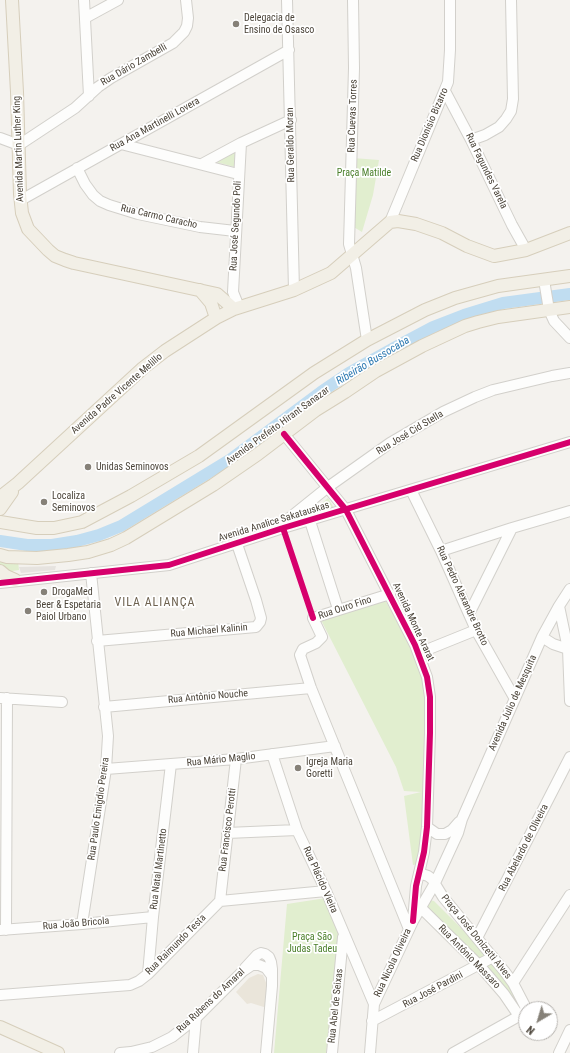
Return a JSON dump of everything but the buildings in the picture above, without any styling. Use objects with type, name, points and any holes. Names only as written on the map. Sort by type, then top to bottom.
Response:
[{"type":"main road","name":"Avenida Martin Luther King","points":[[12,0],[21,200],[22,213],[28,229],[40,244],[55,256],[74,263],[217,294],[237,308]]},
{"type":"main road","points":[[390,222],[398,221],[416,224],[442,233],[467,246],[494,256],[526,250],[570,233]]},
{"type":"main road","name":"Avenida Padre Vicente Melillo","points":[[0,497],[18,483],[143,368],[165,351],[216,318],[237,308],[294,290],[331,273],[390,222]]},
{"type":"main road","points":[[0,522],[37,528],[54,528],[82,522],[199,456],[314,373],[367,340],[425,310],[454,298],[498,286],[544,284],[570,276]]},
{"type":"main road","points":[[200,290],[211,303],[216,318]]},
{"type":"main road","name":"Avenida Prefeito Hirant Sanazar","points":[[0,555],[7,557],[37,558],[88,552],[110,545],[132,535],[213,485],[258,454],[316,410],[376,371],[422,346],[465,326],[478,322],[548,308],[570,307]]},
{"type":"main road","name":"Avenida Padre Vicente Melillo","points":[[0,509],[18,483]]},
{"type":"main road","points":[[0,571],[6,576],[15,580]]},
{"type":"main road","points":[[0,1027],[58,1053]]},
{"type":"street","points":[[84,0],[89,96]]},
{"type":"street","points":[[85,18],[118,0]]},
{"type":"street","name":"Rua Dário Zambelli","points":[[19,145],[75,108],[98,87],[111,78],[173,43],[179,38],[184,32],[188,18],[186,0]]},
{"type":"street","name":"Rua Geraldo Moran","points":[[287,0],[294,290]]},
{"type":"street","name":"Rua Cuevas Torres","points":[[353,0],[354,68],[348,244],[352,255],[367,340]]},
{"type":"street","name":"Rua Dionísio Bizarro","points":[[390,222],[445,91],[450,70],[450,0]]},
{"type":"street","points":[[471,140],[486,135],[499,127],[511,111],[513,100],[511,0]]},
{"type":"street","name":"Rua Ana Martinelli Lovera","points":[[21,200],[289,50]]},
{"type":"street","name":"Rua Fagundes Varela","points":[[445,91],[526,250]]},
{"type":"street","points":[[202,164],[241,143],[291,120]]},
{"type":"street","points":[[0,138],[19,145]]},
{"type":"street","name":"Rua José Segundo Poli","points":[[237,308],[233,292],[238,174],[241,143]]},
{"type":"street","points":[[121,144],[238,174]]},
{"type":"street","name":"Rua Carmo Caracho","points":[[77,168],[85,184],[93,195],[100,201],[109,205],[138,214],[200,227],[235,231]]},
{"type":"street","points":[[544,284],[548,308],[554,321],[570,338]]},
{"type":"street","name":"Rua José Cid Stella","points":[[270,533],[328,487],[402,435],[475,397],[493,390],[522,382],[570,373]]},
{"type":"street","name":"Avenida Monte Ararat","points":[[284,434],[346,510],[390,594],[418,653],[427,676],[430,697],[427,827],[424,852],[419,872]]},
{"type":"street","name":"Avenida Analice Sakatauskas","points":[[0,583],[15,580],[91,574],[169,565],[570,442]]},
{"type":"street","name":"Rua Pedro Alexandre Brotto","points":[[411,490],[476,630],[515,699]]},
{"type":"street","points":[[440,551],[512,528],[570,512]]},
{"type":"street","points":[[310,521],[338,609]]},
{"type":"street","points":[[469,614],[512,528]]},
{"type":"street","name":"Rua Michael Kalinin","points":[[97,641],[256,627],[261,618],[237,544]]},
{"type":"street","name":"Rua Paulo Emigdio Pereira","points":[[82,924],[106,768],[108,736],[91,574]]},
{"type":"street","name":"Avenida Julio de Mesquita","points":[[434,883],[458,833],[462,819],[542,637],[570,589]]},
{"type":"street","name":"Rua Ouro Fino","points":[[311,688],[301,658],[301,652],[303,649],[316,643],[322,637],[313,618],[390,594]]},
{"type":"street","points":[[559,606],[568,648],[570,701]]},
{"type":"street","points":[[418,653],[476,630]]},
{"type":"street","points":[[542,637],[553,644],[568,648]]},
{"type":"street","points":[[311,688],[397,898],[411,925]]},
{"type":"street","name":"Rua Antônio Nouche","points":[[104,707],[311,688]]},
{"type":"street","points":[[3,930],[4,698],[62,702]]},
{"type":"street","name":"Rua Mário Maglio","points":[[106,768],[236,759],[335,746]]},
{"type":"street","name":"Rua Plácido Vieira","points":[[272,754],[297,830],[326,891],[343,935],[374,1004]]},
{"type":"street","name":"Rua Abelardo de Oliveira","points":[[477,938],[570,757]]},
{"type":"street","name":"Rua Francisco Perotti","points":[[220,901],[236,759]]},
{"type":"street","name":"Rua Natal Martinetto","points":[[148,974],[153,917],[171,764]]},
{"type":"street","name":"Avenida Julio de Mesquita","points":[[427,827],[436,834],[445,834],[452,830],[462,819]]},
{"type":"street","points":[[227,833],[297,830]]},
{"type":"street","name":"Praça José Donizetti Alves","points":[[419,872],[428,876],[434,883],[443,897],[514,983],[523,1001]]},
{"type":"street","name":"Rua Nicola Oliveira","points":[[370,1053],[374,1004],[411,925],[416,905],[415,891],[419,872]]},
{"type":"street","name":"Rua Nicola Oliveira","points":[[416,905],[428,897],[434,883]]},
{"type":"street","points":[[220,901],[326,891]]},
{"type":"street","points":[[415,891],[421,896],[428,897]]},
{"type":"street","points":[[514,983],[570,895]]},
{"type":"street","name":"Rua Antônio Massaro","points":[[397,898],[405,905],[416,905],[479,965],[504,994],[518,1016]]},
{"type":"street","name":"Rua Raimundo Testa","points":[[0,995],[130,985],[139,981],[148,974],[220,901]]},
{"type":"street","name":"Rua João Bricola","points":[[3,930],[153,917]]},
{"type":"street","name":"Rua Abel de Seixas","points":[[332,1053],[343,935]]},
{"type":"street","name":"Rua José Pardini","points":[[372,1022],[493,957]]},
{"type":"street","name":"Rua Rubens do Amaral","points":[[120,1053],[131,1052],[158,1045],[172,1037],[196,1018],[243,971],[252,965],[259,965],[266,968],[272,976],[266,1053]]},
{"type":"street","points":[[453,1053],[518,1016]]},
{"type":"street","points":[[193,1053],[196,1018]]},
{"type":"street","points":[[559,1053],[570,1030]]},
{"type":"shaded area","points":[[56,566],[55,570],[21,573],[19,567]]},
{"type":"shaded area","points":[[258,974],[263,975],[268,988],[267,1008],[251,1003],[247,1004],[236,992],[249,978]]},
{"type":"green space","points":[[236,150],[235,167],[216,162]]},
{"type":"green space","name":"Praça Matilde","points":[[353,158],[379,160],[373,195],[362,232],[352,226]]},
{"type":"green space","points":[[328,498],[334,508],[311,516],[309,514]]},
{"type":"green space","points":[[0,560],[18,561],[19,570],[0,573]]},
{"type":"green space","points":[[384,598],[412,649],[426,689],[425,792],[419,864],[413,865],[404,796],[421,792],[404,791],[396,767],[321,620]]},
{"type":"green space","name":"Praça São Judas Tadeu","points":[[326,898],[341,935],[326,1053],[274,1053],[287,904]]},
{"type":"green space","points":[[430,900],[434,901],[476,943],[512,985],[519,1001],[518,1006],[425,907]]},
{"type":"waterway","name":"Ribeirão Bussocaba","points":[[0,541],[27,545],[52,545],[77,541],[99,535],[121,526],[231,459],[349,373],[433,327],[464,315],[503,303],[570,294]]},
{"type":"cycle path","points":[[284,434],[346,510],[415,645],[427,677],[430,697],[427,827],[424,852],[416,886],[413,921]]},
{"type":"cycle path","points":[[0,583],[169,565],[283,528],[570,442]]},
{"type":"cycle path","points":[[283,528],[313,618]]},
{"type":"place","name":"Delegacia de Ensino de Osasco","points":[[236,24]]},
{"type":"place","name":"Unidas Seminovos","points":[[88,467]]},
{"type":"place","name":"Localiza Seminovos","points":[[44,502]]},
{"type":"place","name":"DrogaMed","points":[[44,592]]},
{"type":"place","name":"Beer & Espetaria Paiol Urbano","points":[[28,611]]},
{"type":"place","name":"Igreja Maria Goretti","points":[[298,768]]},
{"type":"district","name":"VILA ALIANÇA","points":[[155,603]]}]
